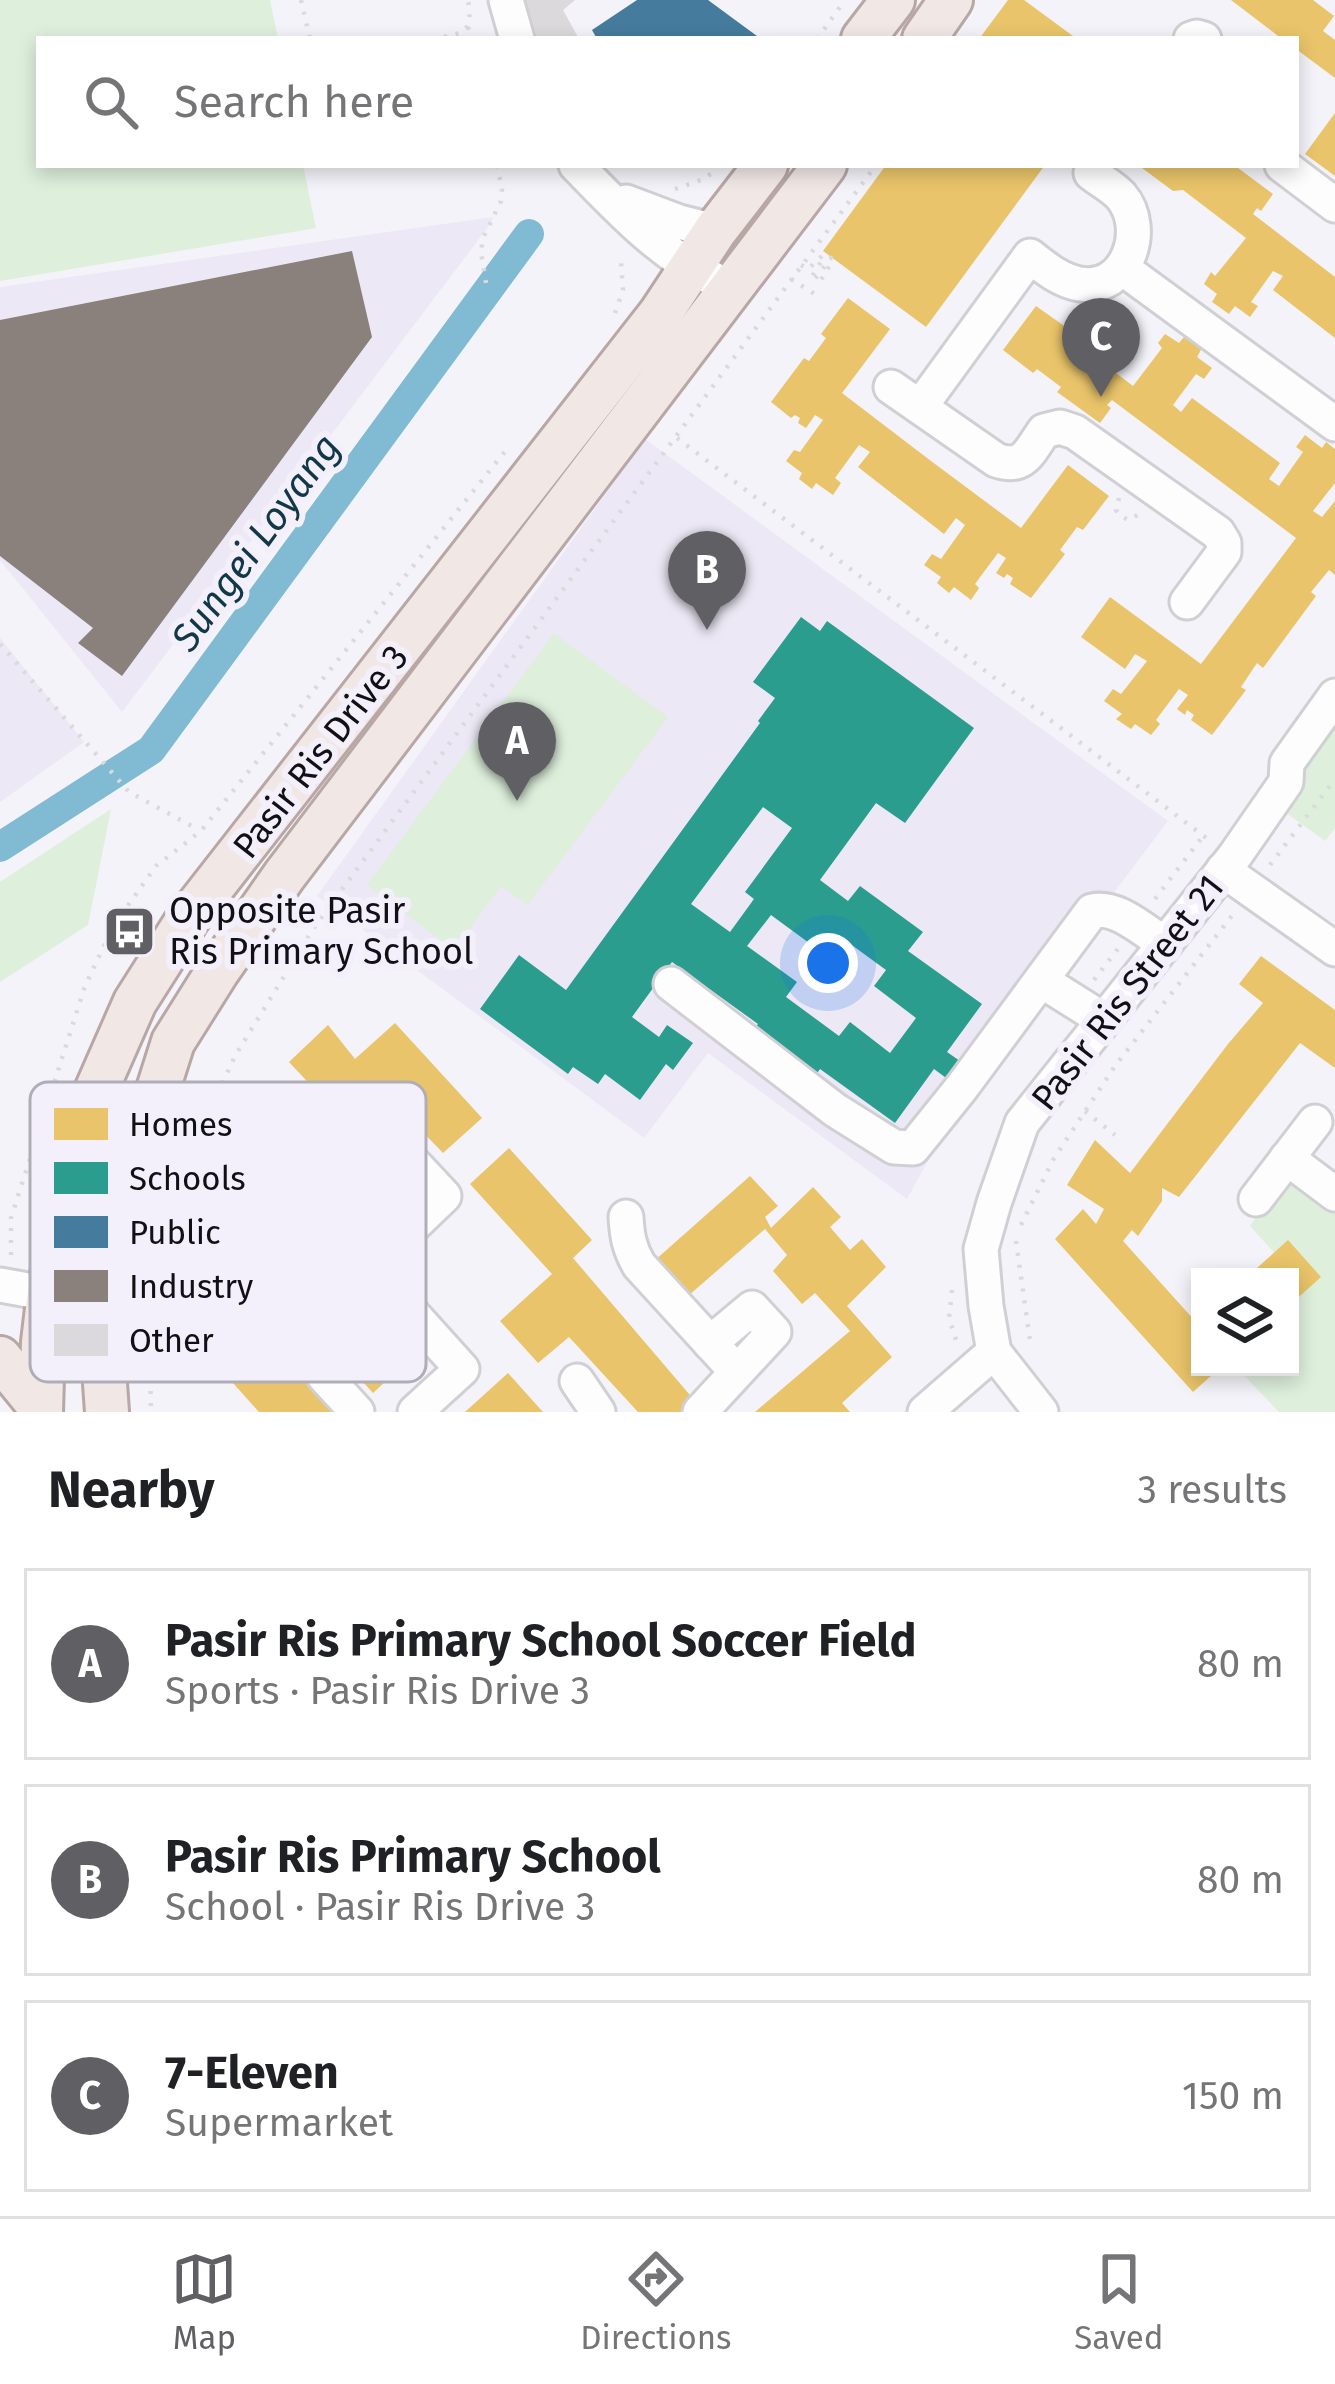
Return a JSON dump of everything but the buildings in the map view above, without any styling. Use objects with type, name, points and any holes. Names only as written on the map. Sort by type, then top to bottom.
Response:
[{"type":"main road","points":[[865,36],[893,0]]},
{"type":"main road","points":[[926,36],[951,0]]},
{"type":"main road","name":"Pasir Ris Drive 3","points":[[100,1082],[135,1002],[189,917],[660,314],[764,168]]},
{"type":"main road","name":"Pasir Ris Drive 3","points":[[160,1082],[173,1042],[284,876],[823,168]]},
{"type":"main road","points":[[0,1358],[41,1410]]},
{"type":"main road","name":"Pasir Ris Drive 3","points":[[105,1382],[107,1412]]},
{"type":"street","points":[[506,0],[516,36]]},
{"type":"street","points":[[579,168],[689,267],[714,279],[743,271]]},
{"type":"street","points":[[920,407],[1030,256],[1052,273],[1080,284],[1097,285],[1122,268],[1132,250],[1132,217],[1119,194],[1090,173],[1094,168]]},
{"type":"street","points":[[1286,168],[1335,205]]},
{"type":"street","points":[[602,192],[679,223],[715,231]]},
{"type":"street","points":[[1122,268],[1335,424]]},
{"type":"street","points":[[891,387],[1010,465],[1022,461],[1044,431],[1060,427],[1075,432],[1218,533],[1224,552],[1187,602]]},
{"type":"street","name":"Pasir Ris Street 21","points":[[1286,782],[1287,763],[1335,696]]},
{"type":"street","name":"Pasir Ris Street 21","points":[[1041,1412],[994,1352],[981,1249],[1022,1123],[1229,863],[1286,782],[1304,774],[1335,732]]},
{"type":"street","points":[[1229,863],[1252,889],[1335,949]]},
{"type":"street","points":[[671,984],[835,1110],[894,1147],[913,1148],[1092,911],[1114,912],[1166,944]]},
{"type":"street","points":[[1042,981],[1104,1020]]},
{"type":"street","points":[[1256,1199],[1315,1122]]},
{"type":"street","points":[[1287,1158],[1335,1194]]},
{"type":"street","points":[[426,1177],[444,1196],[426,1213]]},
{"type":"street","points":[[626,1216],[631,1251],[639,1264],[736,1371]]},
{"type":"street","points":[[0,1285],[30,1289]]},
{"type":"street","points":[[700,1412],[773,1336],[772,1327],[756,1310],[748,1309],[710,1343]]},
{"type":"street","points":[[415,1412],[462,1369],[426,1329]]},
{"type":"street","points":[[925,1412],[994,1352]]},
{"type":"street","points":[[578,1381],[598,1412]]},
{"type":"street","points":[[330,1382],[357,1412]]},
{"type":"path","points":[[302,0],[309,36]]},
{"type":"path","points":[[447,36],[468,27],[468,0]]},
{"type":"path","points":[[819,36],[845,0]]},
{"type":"path","points":[[468,27],[470,36]]},
{"type":"path","points":[[486,283],[481,252],[501,201],[498,168]]},
{"type":"path","points":[[224,1082],[315,926],[874,168]]},
{"type":"path","points":[[802,265],[808,269],[824,257],[814,280],[831,258],[821,280],[826,283]]},
{"type":"path","points":[[790,279],[821,298]]},
{"type":"path","points":[[676,437],[1229,863]]},
{"type":"path","points":[[0,644],[130,792],[201,831]]},
{"type":"path","points":[[1031,1349],[1016,1237],[1053,1160],[1115,1066],[1335,779]]},
{"type":"path","points":[[1085,1111],[1115,1135]]},
{"type":"path","points":[[150,1382],[151,1412]]},
{"type":"shaded area","points":[[493,217],[122,712],[0,560],[0,287]]},
{"type":"shaded area","points":[[645,439],[1168,821],[971,1082],[907,1199],[708,1053],[644,1138],[317,896]]},
{"type":"shaded area","points":[[0,638],[84,742],[0,802]]},
{"type":"green space","points":[[0,0],[270,0],[277,36],[36,36],[36,168],[304,168],[316,228],[0,281]]},
{"type":"green space","points":[[554,633],[668,717],[528,905],[501,886],[454,950],[367,885]]},
{"type":"green space","points":[[1335,720],[1335,828],[1325,841],[1274,804]]},
{"type":"green space","points":[[111,809],[88,925],[0,982],[0,882]]},
{"type":"green space","points":[[1289,1166],[1335,1200],[1335,1412],[1279,1412],[1245,1376],[1299,1376],[1299,1268],[1288,1268],[1250,1226]]},
{"type":"waterway","name":"Sungei Loyang","points":[[0,847],[151,750],[529,234]]},
{"type":"place","name":"7-Eleven","points":[[1101,397]]},
{"type":"place","name":"Pasir Ris Primary School","points":[[707,630]]},
{"type":"place","name":"Pasir Ris Primary School Soccer Field","points":[[517,801]]},
{"type":"place","name":"Opposite Pasir Ris Primary School","points":[[130,931]]}]
